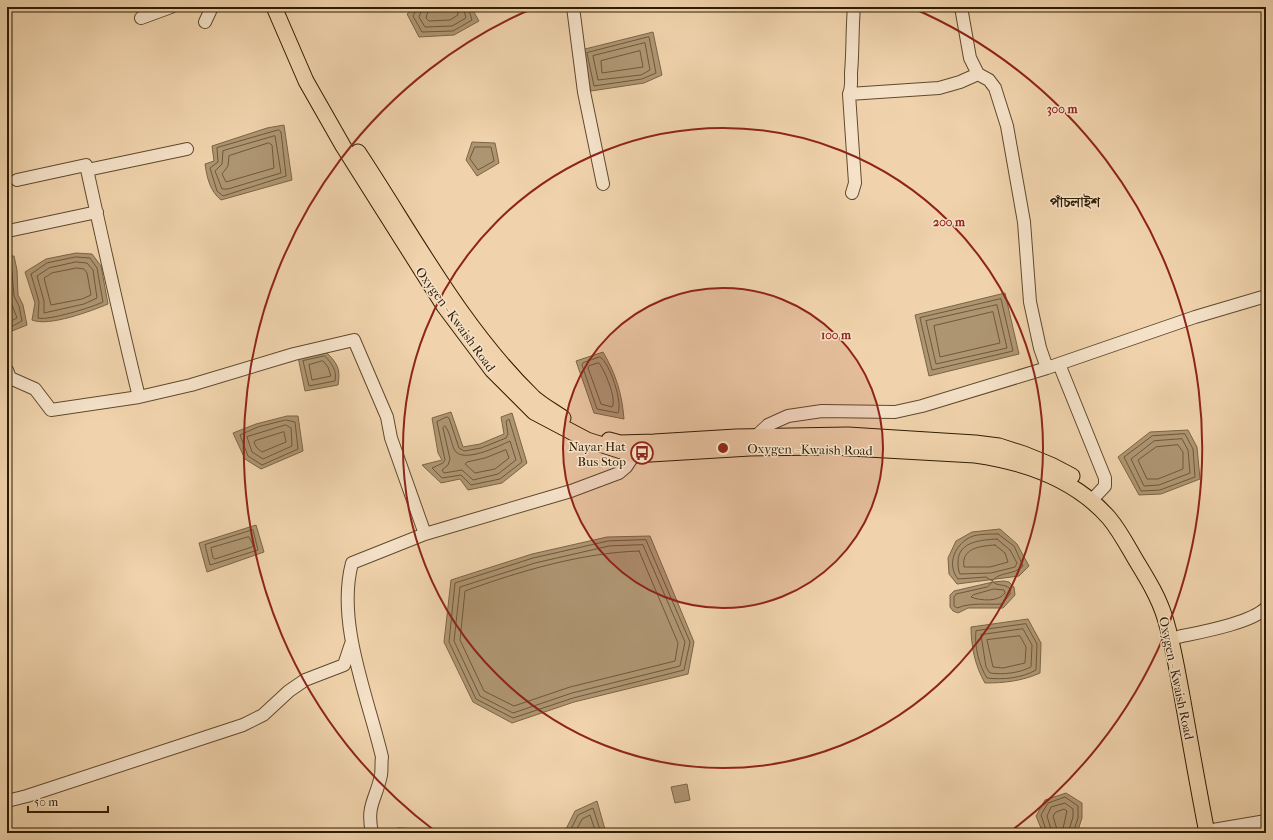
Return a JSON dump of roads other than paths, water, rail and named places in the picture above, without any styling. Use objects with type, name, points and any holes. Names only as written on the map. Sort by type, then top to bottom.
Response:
[{"type":"main road","name":"Oxygen - Kwaish Road","points":[[274,7],[306,80],[343,146],[444,306],[492,370],[534,412],[587,440],[634,455],[752,442]]},
{"type":"main road","name":"Oxygen - Kwaish Road","points":[[285,7],[304,54],[337,119],[457,306],[500,362],[534,398],[576,426],[598,437],[620,442],[752,442],[974,455],[998,458],[1025,465],[1056,478],[1094,498],[1114,512],[1166,597],[1178,637],[1212,832]]},
{"type":"main road","name":"Oxygen - Kwaish Road","points":[[1094,498],[1109,518],[1153,588],[1165,618],[1212,832]]},
{"type":"street","points":[[141,18],[171,7]]},
{"type":"street","points":[[205,22],[212,7]]},
{"type":"street","points":[[573,7],[584,92],[603,184]]},
{"type":"street","points":[[852,192],[855,183],[849,94],[851,88],[854,7]]},
{"type":"street","points":[[961,7],[970,58],[978,74],[989,80],[995,88],[1007,126],[1024,222],[1030,302],[1040,348],[1047,368]]},
{"type":"street","points":[[849,94],[939,88],[960,82],[978,74]]},
{"type":"street","points":[[87,170],[187,149]]},
{"type":"street","points":[[17,180],[86,165],[116,307],[139,397]]},
{"type":"street","points":[[8,231],[97,212]]},
{"type":"street","points":[[752,442],[768,425],[788,416],[822,411],[895,412],[922,406],[1047,368],[1195,317],[1266,296]]},
{"type":"street","points":[[8,377],[35,389],[51,410],[139,397],[191,385],[294,354],[354,340],[387,417],[391,438],[425,534]]},
{"type":"street","points":[[1059,364],[1105,478],[1105,486],[1094,498]]},
{"type":"street","points":[[372,833],[369,820],[371,802],[381,776],[382,756],[351,644],[348,580],[352,563],[425,534],[572,491],[619,473],[626,467],[634,455]]},
{"type":"street","points":[[1178,637],[1249,618],[1266,608]]},
{"type":"street","points":[[7,801],[27,796],[243,725],[263,715],[288,691],[305,680],[344,665],[351,644]]},
{"type":"street","points":[[1212,832],[1266,821]]},
{"type":"water","points":[[416,7],[471,7],[479,21],[454,35],[419,37],[407,14]]},
{"type":"water","points":[[653,32],[662,75],[644,83],[591,91],[581,50]]},
{"type":"water","points":[[284,125],[292,180],[221,200],[214,193],[208,179],[205,164],[214,161],[212,146],[267,128]]},
{"type":"water","points":[[472,142],[495,143],[499,163],[477,176],[466,160]]},
{"type":"water","points":[[76,253],[92,254],[101,266],[108,304],[59,320],[39,322],[32,320],[35,303],[25,272],[46,259]]},
{"type":"water","points":[[7,256],[14,256],[17,270],[18,295],[23,305],[27,325],[7,333]]},
{"type":"water","points":[[1005,293],[1019,354],[929,376],[915,315]]},
{"type":"water","points":[[325,351],[333,359],[337,366],[339,374],[338,385],[305,391],[298,357]]},
{"type":"water","points":[[603,352],[618,384],[624,419],[594,413],[576,361]]},
{"type":"water","points":[[451,412],[463,447],[480,444],[504,434],[501,417],[512,413],[527,463],[502,483],[468,490],[460,479],[441,483],[422,465],[442,460],[438,453],[432,418]]},
{"type":"water","points":[[287,416],[298,416],[303,451],[261,469],[245,459],[233,433],[256,424]]},
{"type":"water","points":[[1188,430],[1197,447],[1200,479],[1161,494],[1139,495],[1118,457],[1150,432]]},
{"type":"water","points":[[256,525],[264,552],[207,572],[199,543]]},
{"type":"water","points":[[1000,529],[1017,544],[1029,566],[1019,576],[957,584],[949,574],[948,558],[956,541],[972,532]]},
{"type":"water","points":[[650,536],[694,642],[688,674],[574,702],[512,723],[473,702],[444,642],[451,580],[532,554],[607,537]]},
{"type":"water","points":[[1004,581],[1009,582],[1014,587],[1015,595],[1003,608],[968,608],[958,613],[953,611],[950,607],[950,595],[954,591]]},
{"type":"water","points":[[1028,619],[1041,643],[1040,673],[1013,681],[985,683],[974,656],[971,627]]},
{"type":"water","points":[[687,784],[690,800],[675,803],[671,787]]},
{"type":"water","points":[[1066,793],[1082,803],[1082,818],[1077,833],[1043,833],[1036,816],[1045,800]]},
{"type":"water","points":[[597,801],[606,833],[564,833],[575,811]]},
{"type":"water","points":[[399,828],[421,829],[421,833],[377,832]]},
{"type":"place","name":"Nayar Hat Bus Stop","points":[[642,453]]},
{"type":"district","name":"পাঁচলাইশ","points":[[1075,202]]}]
